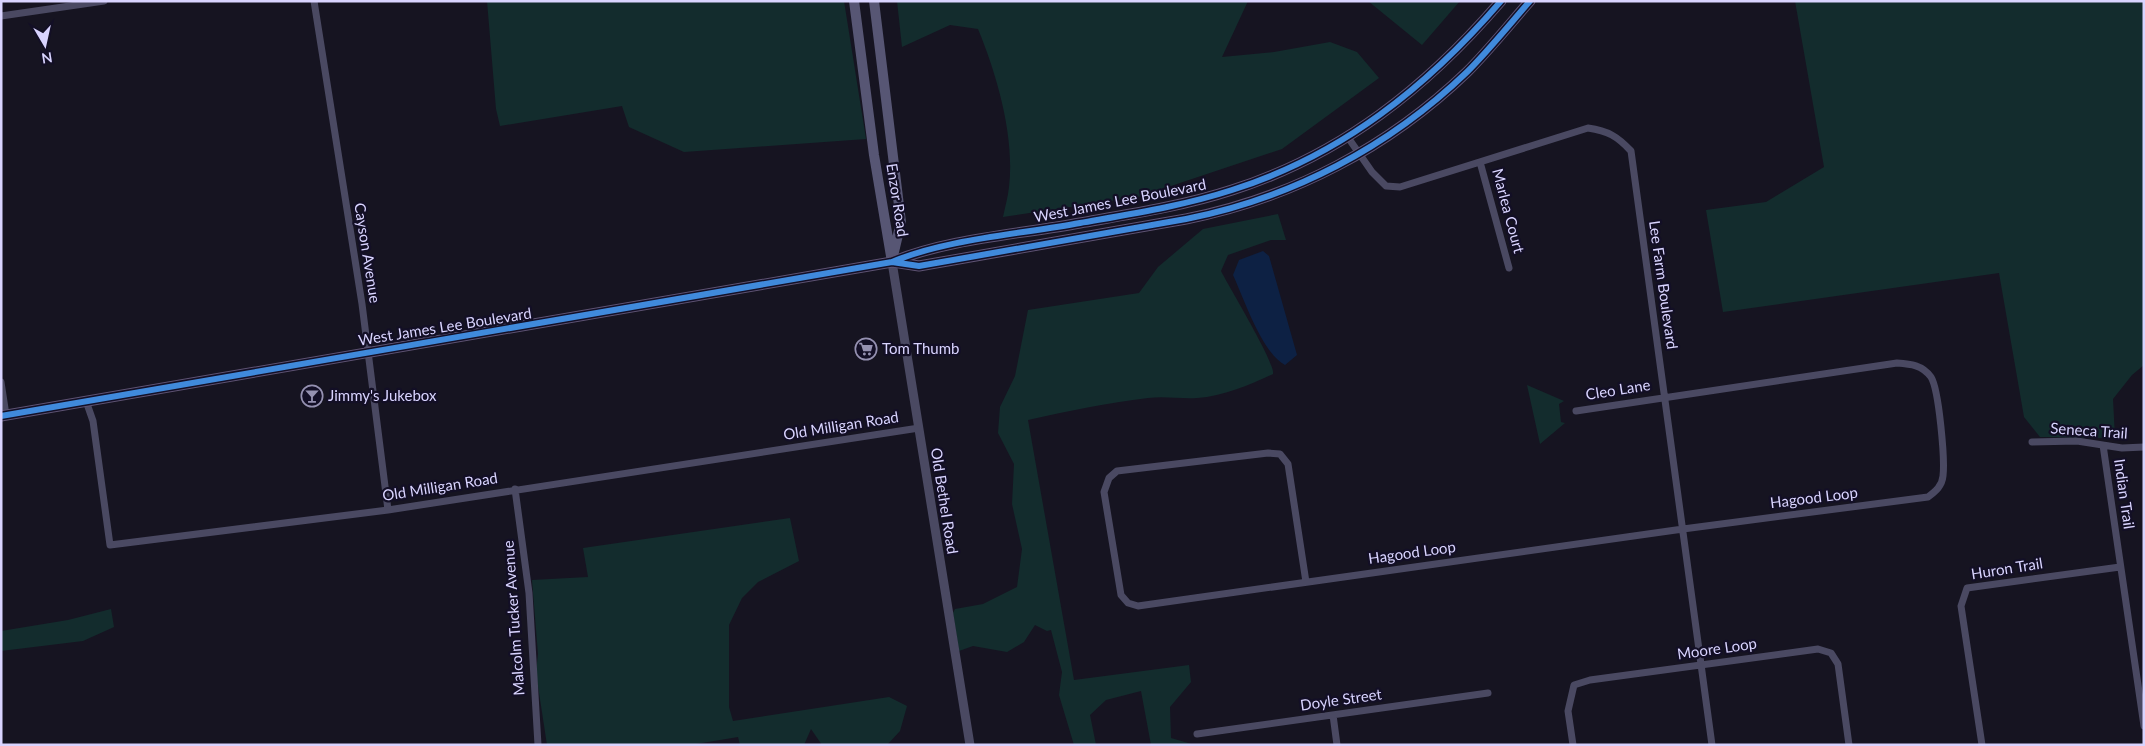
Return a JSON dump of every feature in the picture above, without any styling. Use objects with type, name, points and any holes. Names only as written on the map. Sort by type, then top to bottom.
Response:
[{"type":"main road","name":"Enzor Road","points":[[854,1],[874,155],[892,262]]},
{"type":"main road","name":"Enzor Road","points":[[874,1],[900,222],[892,262]]},
{"type":"main road","name":"West James Lee Boulevard","points":[[4,415],[892,262],[918,251],[1081,223],[1204,199],[1262,179],[1347,136],[1378,117],[1433,74],[1501,1]]},
{"type":"main road","name":"West James Lee Boulevard","points":[[892,262],[918,266],[1216,213],[1280,193],[1338,166],[1393,133],[1438,98],[1468,70],[1530,1]]},
{"type":"street","points":[[1,16],[104,1]]},
{"type":"street","name":"Cayson Avenue","points":[[314,1],[368,352],[388,510]]},
{"type":"street","name":"Lee Farm Boulevard","points":[[1347,136],[1359,154],[1386,186],[1400,187],[1588,128],[1606,130],[1618,137],[1630,151],[1712,745]]},
{"type":"street","name":"Marlea Court","points":[[1480,162],[1509,268]]},
{"type":"street","name":"Old Bethel Road","points":[[892,262],[970,745]]},
{"type":"street","name":"Hagood Loop","points":[[1306,582],[1288,464],[1280,454],[1268,453],[1117,471],[1109,478],[1104,492],[1121,595],[1128,603],[1138,606],[1683,529],[1928,497],[1938,490],[1944,476],[1938,399],[1931,378],[1919,365],[1897,362],[1665,396]]},
{"type":"street","points":[[1,382],[4,415]]},
{"type":"street","name":"Cleo Lane","points":[[1576,410],[1665,396]]},
{"type":"street","name":"Old Milligan Road","points":[[86,401],[95,438],[110,545],[388,510],[919,428]]},
{"type":"street","name":"Seneca Trail","points":[[2032,442],[2077,441],[2122,448],[2144,447]]},
{"type":"street","name":"Indian Trail","points":[[2103,444],[2144,726]]},
{"type":"street","name":"Malcolm Tucker Avenue","points":[[515,490],[529,593],[538,745]]},
{"type":"street","name":"Huron Trail","points":[[1982,745],[1961,606],[1966,588],[2120,567]]},
{"type":"street","name":"Moore Loop","points":[[1573,745],[1568,711],[1574,685],[1590,680],[1818,649],[1831,653],[1838,664],[1849,745]]},
{"type":"street","name":"Doyle Street","points":[[1197,734],[1488,693]]},
{"type":"street","points":[[1333,715],[1337,745]]},
{"type":"green space","points":[[487,1],[844,1],[866,139],[684,152],[629,127],[622,106],[500,126],[496,109]]},
{"type":"green space","points":[[897,1],[1248,1],[1222,57],[1274,52],[1330,42],[1357,52],[1379,78],[1282,149],[1138,197],[1003,217],[1009,191],[1010,168],[1007,127],[998,86],[978,29],[950,25],[902,47]]},
{"type":"green space","points":[[1368,1],[1460,1],[1422,45]]},
{"type":"green space","points":[[1795,1],[2144,1],[2144,365],[2132,375],[2113,399],[2115,438],[2040,437],[2024,417],[1999,273],[1723,312],[1706,210],[1766,202],[1824,167]]},
{"type":"green space","points":[[1278,214],[1286,240],[1271,240],[1228,255],[1221,271],[1260,341],[1272,367],[1273,374],[1236,389],[1207,397],[1148,398],[1028,420],[1074,680],[1189,665],[1191,682],[1170,707],[1171,738],[1195,745],[1151,745],[1141,691],[1106,700],[1090,715],[1096,745],[1074,745],[1059,695],[1062,672],[1051,630],[1047,631],[1035,625],[1024,642],[1007,652],[973,646],[959,651],[953,613],[955,609],[983,604],[1017,587],[1022,549],[1012,504],[1014,464],[998,433],[1000,407],[1015,376],[1028,310],[1139,293],[1158,267],[1203,229]]},
{"type":"green space","points":[[1527,385],[1564,401],[1559,404],[1561,422],[1565,423],[1540,444]]},
{"type":"green space","points":[[790,518],[799,561],[758,582],[742,598],[729,625],[729,707],[733,721],[889,697],[907,706],[900,731],[887,745],[822,745],[811,729],[804,745],[740,745],[738,737],[690,745],[547,745],[536,673],[538,654],[532,580],[588,577],[583,548]]},
{"type":"green space","points":[[111,609],[114,627],[83,641],[1,651],[1,631],[68,620]]},
{"type":"water","points":[[1263,251],[1269,256],[1297,355],[1285,365],[1277,359],[1261,338],[1233,275],[1239,260]]},
{"type":"cycle path","points":[[1,416],[892,262],[913,254],[960,242],[1138,213],[1213,196],[1272,175],[1310,158],[1380,115],[1443,62],[1501,1]]},
{"type":"cycle path","points":[[892,262],[919,266],[1186,219],[1264,198],[1301,183],[1337,166],[1372,146],[1405,124],[1437,99],[1475,64],[1530,1]]},
{"type":"place","name":"Tom Thumb","points":[[866,349]]},
{"type":"place","name":"Jimmy's Jukebox","points":[[312,396]]}]
